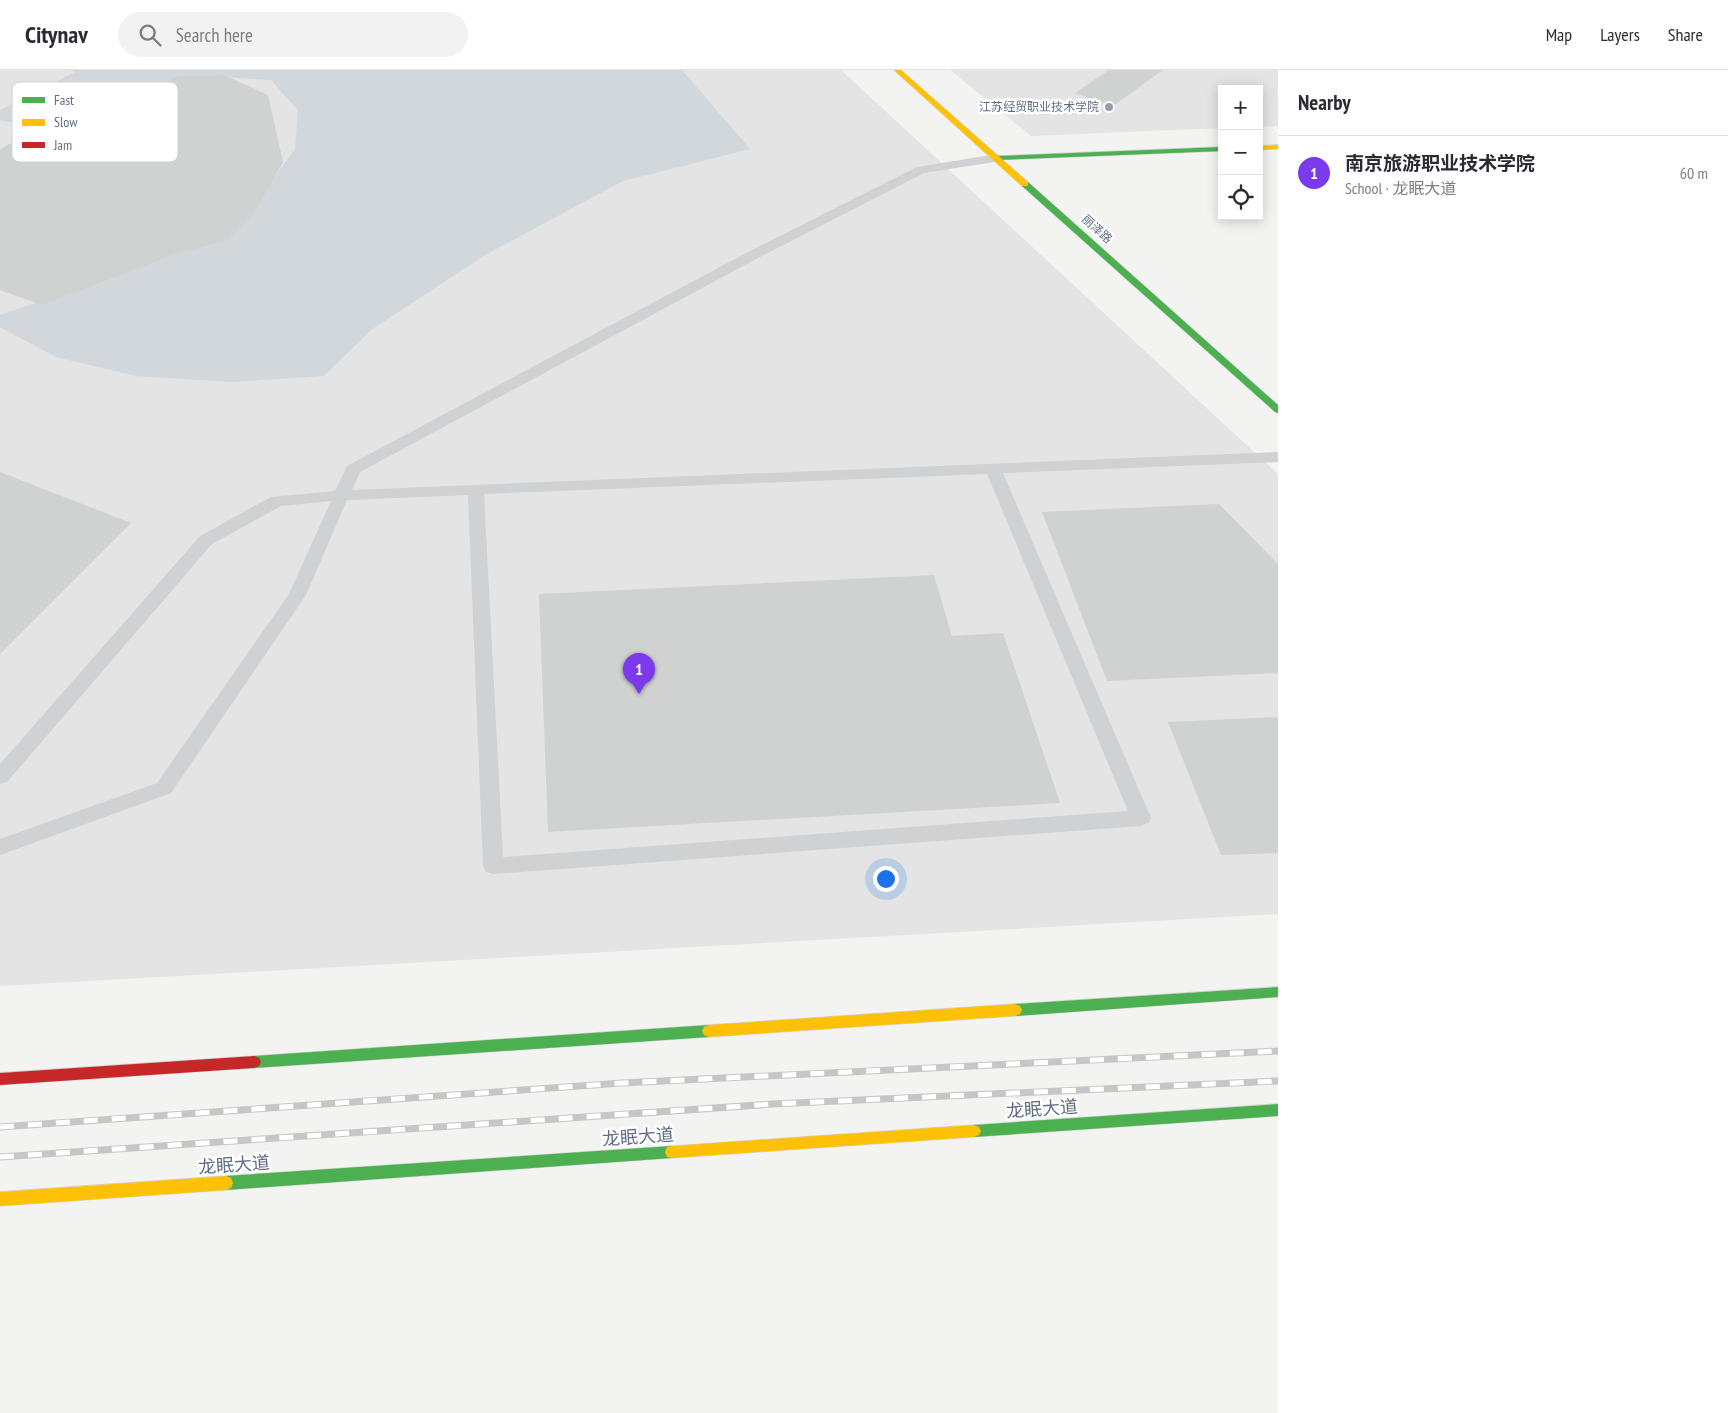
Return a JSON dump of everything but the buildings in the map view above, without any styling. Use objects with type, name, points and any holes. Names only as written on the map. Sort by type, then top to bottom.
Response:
[{"type":"main road","name":"丽泽路","points":[[897,70],[1278,410]]},
{"type":"main road","points":[[1263,148],[1278,147]]},
{"type":"main road","points":[[997,158],[1218,149]]},
{"type":"main road","points":[[0,1079],[1278,992]]},
{"type":"main road","name":"龙眠大道","points":[[0,1199],[1278,1110]]},
{"type":"lane","points":[[0,847],[164,788],[297,595],[353,469],[753,255],[921,170],[997,158]]},
{"type":"lane","points":[[0,777],[206,540],[277,501],[341,495],[1278,457]]},
{"type":"lane","points":[[476,490],[493,866],[1141,818],[993,468]]},
{"type":"shaded area","points":[[0,70],[841,70],[1278,474],[1278,914],[0,986]]},
{"type":"shaded area","points":[[71,70],[682,70],[750,149],[623,181],[485,255],[371,330],[324,376],[231,382],[136,376],[56,357],[0,327],[0,315],[97,282],[259,198],[295,149],[298,110],[271,80],[207,76],[178,83],[55,82],[75,72]]},
{"type":"shaded area","name":"江苏经贸职业技术学院","points":[[950,70],[1278,70],[1278,126],[1263,127],[1263,85],[1218,85],[1218,128],[1031,136]]},
{"type":"shaded area","points":[[12,104],[12,123],[0,120],[0,110]]},
{"type":"railway","points":[[0,1127],[622,1083],[1278,1051]]},
{"type":"railway","points":[[0,1157],[773,1104],[1278,1081]]},
{"type":"traffic: fast","points":[[997,158],[1218,149]]},
{"type":"traffic: fast","points":[[1025,184],[1278,410]]},
{"type":"traffic: fast","points":[[1015,1010],[1278,992]]},
{"type":"traffic: fast","points":[[254,1062],[709,1031]]},
{"type":"traffic: fast","points":[[974,1131],[1278,1110]]},
{"type":"traffic: fast","points":[[226,1183],[672,1152]]},
{"type":"traffic: slow","points":[[897,70],[1025,184]]},
{"type":"traffic: slow","points":[[1263,148],[1278,147]]},
{"type":"traffic: slow","points":[[709,1031],[1015,1010]]},
{"type":"traffic: slow","points":[[672,1152],[974,1131]]},
{"type":"traffic: slow","points":[[0,1199],[226,1183]]},
{"type":"traffic: jam","points":[[0,1079],[254,1062]]},
{"type":"place","name":"江苏经贸职业技术学院","points":[[1109,107]]},
{"type":"place","name":"南京旅游职业技术学院","points":[[639,694]]}]
